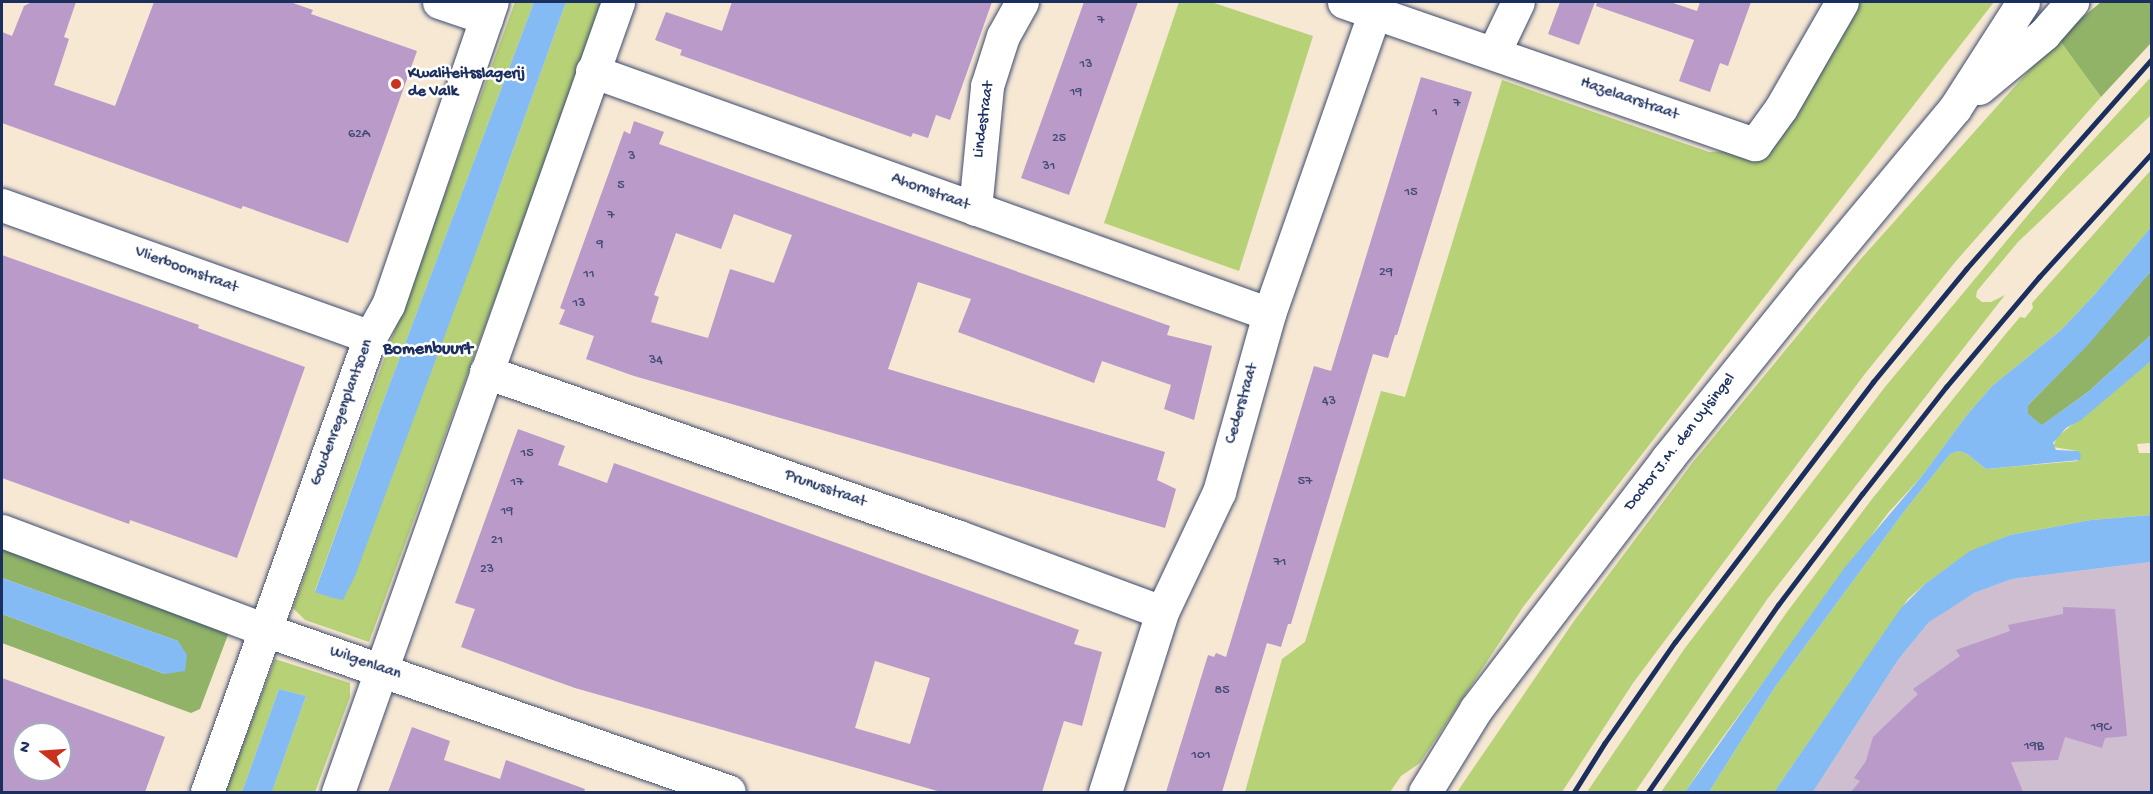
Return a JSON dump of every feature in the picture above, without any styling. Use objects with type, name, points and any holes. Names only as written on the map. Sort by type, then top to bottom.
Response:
[{"type":"street","points":[[439,2],[489,10]]},
{"type":"street","points":[[338,792],[618,2]]},
{"type":"street","name":"Lindestraat","points":[[975,209],[987,86],[1003,36],[1022,2]]},
{"type":"street","points":[[1494,52],[1518,2]]},
{"type":"street","name":"Hazelaarstraat","points":[[1359,7],[1755,144],[1781,108],[1842,2]]},
{"type":"street","name":"Doctor J.M. den Uylsingel","points":[[1425,792],[1476,709],[1660,468],[1810,282],[1955,108],[2023,2]]},
{"type":"street","name":"Doctor J.M. den Uylsingel","points":[[1955,108],[2044,34],[2072,2]]},
{"type":"street","name":"Cederstraat","points":[[1105,792],[1162,612],[1219,492],[1359,7]]},
{"type":"street","name":"Goudenregenplantsoen","points":[[207,792],[370,337],[388,305],[475,59],[489,10]]},
{"type":"street","name":"Ahornstraat","points":[[592,70],[1269,314]]},
{"type":"street","name":"Vlierboomstraat","points":[[2,205],[370,337]]},
{"type":"street","name":"Prunusstraat","points":[[486,372],[959,537],[1162,612]]},
{"type":"street","name":"Wilgenlaan","points":[[2,531],[265,630],[729,792]]},
{"type":"shaded area","points":[[2151,562],[2151,792],[1813,792],[1898,660],[1929,622],[1950,606],[1974,593],[2012,579]]},
{"type":"green space","points":[[515,2],[534,2],[380,410],[315,591],[329,597],[485,228],[566,2],[604,2],[369,642],[305,620],[293,608]]},
{"type":"green space","points":[[1179,2],[1211,2],[1313,36],[1239,271],[1104,223]]},
{"type":"green space","points":[[1857,2],[1994,2],[1523,607],[1420,763],[1401,776],[1390,792],[1245,792],[1282,659],[1305,642],[1381,391],[1405,397],[1502,80],[1709,152],[1750,150]]},
{"type":"green space","points":[[2101,2],[2151,2],[2151,43],[2101,97],[2058,38]]},
{"type":"green space","points":[[2058,38],[2101,97],[1956,261],[1864,375],[1633,683],[1562,792],[1457,792],[1574,621],[1693,462],[1859,261]]},
{"type":"green space","points":[[2151,77],[2151,115],[2018,242],[1977,291],[1976,297],[1982,302],[1991,302],[2005,295],[1768,598],[1635,792],[1587,792],[1685,648],[1885,387],[2063,173]]},
{"type":"green space","points":[[2151,170],[2151,227],[2095,294],[2061,330],[1992,386],[1966,416],[1922,476],[1888,513],[1714,749],[1685,792],[1661,792],[1787,612],[1872,499],[2020,317],[2025,318],[2033,308],[2032,303]]},
{"type":"green space","points":[[2151,271],[2151,335],[2088,392],[2041,426],[2028,414],[2028,405],[2086,346]]},
{"type":"green space","points":[[2151,361],[2151,443],[2137,444],[2139,453],[2151,453],[2151,515],[2091,520],[2010,535],[1970,552],[1908,599],[1774,792],[1709,792],[1775,687],[1906,509],[1950,454],[1959,451],[1967,454],[1986,469],[2078,461],[2078,451],[2053,447],[2057,437]]},
{"type":"green space","points":[[2,549],[229,632],[200,709],[191,713],[2,643],[2,614],[165,674],[178,641],[2,578]]},
{"type":"green space","points":[[275,659],[350,683],[350,697],[315,792],[272,792],[306,696],[279,689],[242,792],[225,792]]},
{"type":"water","points":[[534,2],[566,2],[485,228],[355,576],[343,600],[315,592],[380,410]]},
{"type":"water","points":[[2151,227],[2151,271],[2087,346],[2028,405],[2028,414],[2042,425],[2088,392],[2151,335],[2151,361],[2081,420],[2066,428],[2053,443],[2056,450],[2078,451],[2081,455],[2080,460],[1986,469],[1967,454],[1959,451],[1950,454],[1906,509],[1775,687],[1709,792],[1685,792],[1845,567],[1922,476],[1966,416],[1992,386],[2061,330],[2095,294]]},
{"type":"water","points":[[2151,515],[2151,562],[2012,579],[1974,593],[1929,622],[1898,660],[1813,792],[1774,792],[1901,608],[1925,584],[1970,551],[2010,535],[2091,520]]},
{"type":"water","points":[[2,578],[178,641],[187,655],[185,671],[165,674],[2,614]]},
{"type":"water","points":[[279,689],[306,696],[272,792],[242,792]]},
{"type":"building","points":[[32,2],[76,2],[64,37],[69,39],[54,85],[115,106],[154,2],[290,2],[313,10],[311,14],[417,51],[348,243],[243,206],[241,209],[2,123],[2,32],[12,36],[24,6]]},
{"type":"building","points":[[732,2],[992,2],[950,120],[936,115],[928,138],[913,133],[911,137],[680,55],[682,50],[655,40],[666,12],[722,31]]},
{"type":"building","points":[[1084,2],[1138,2],[1069,195],[1021,178]]},
{"type":"building","points":[[1560,2],[1595,2],[1579,45],[1548,34]]},
{"type":"building","points":[[1597,2],[1670,2],[1697,11],[1700,2],[1751,2],[1728,66],[1720,63],[1710,92],[1679,81],[1694,40],[1596,6]]},
{"type":"building","points":[[1421,77],[1472,92],[1397,335],[1395,335],[1388,358],[1373,354],[1291,624],[1288,624],[1281,647],[1267,643],[1222,792],[1166,792],[1208,655],[1214,657],[1216,653],[1226,657],[1314,366],[1331,371]]},
{"type":"building","points":[[634,121],[664,132],[659,144],[1170,326],[1167,335],[1212,346],[1194,420],[1164,409],[1171,385],[1102,361],[1094,383],[958,332],[971,299],[918,282],[888,369],[1165,452],[1157,480],[1176,489],[1165,528],[634,376],[586,359],[594,336],[559,324],[565,310],[560,308],[624,131],[630,134]],"holes":[[[734,214],[792,235],[774,283],[730,269],[708,338],[651,322],[659,297],[654,295],[676,233],[721,249]]]},
{"type":"building","points":[[2,255],[199,325],[198,328],[305,367],[237,558],[130,520],[129,524],[2,478]]},
{"type":"building","points":[[518,429],[565,446],[558,465],[607,483],[614,463],[1079,630],[1074,644],[1102,652],[1082,726],[1064,721],[1042,792],[941,792],[575,688],[461,647],[475,609],[455,603]],"holes":[[[875,661],[930,678],[910,744],[855,728]]]},
{"type":"building","points":[[2063,607],[2115,609],[2127,736],[2105,738],[2102,748],[2065,737],[2058,760],[2011,762],[2023,792],[1851,792],[1860,781],[1854,778],[1866,761],[1873,737],[1918,694],[1913,689],[1960,656],[1956,650],[2010,631],[2008,625],[2063,614]]},
{"type":"building","points":[[2,678],[165,737],[145,792],[2,792]]},
{"type":"building","points":[[412,727],[450,741],[444,760],[500,779],[506,760],[585,789],[584,792],[388,792]]},
{"type":"railway","points":[[1574,792],[1604,744],[1675,642],[1873,382],[1966,269],[2152,59]]},
{"type":"railway","points":[[1648,792],[1778,605],[1946,387],[2039,277],[2152,153]]},
{"type":"place","name":"Kwaliteitsslagerij de Valk","points":[[396,84]]},
{"type":"district","name":"Bomenbuurt","points":[[428,350]]}]
